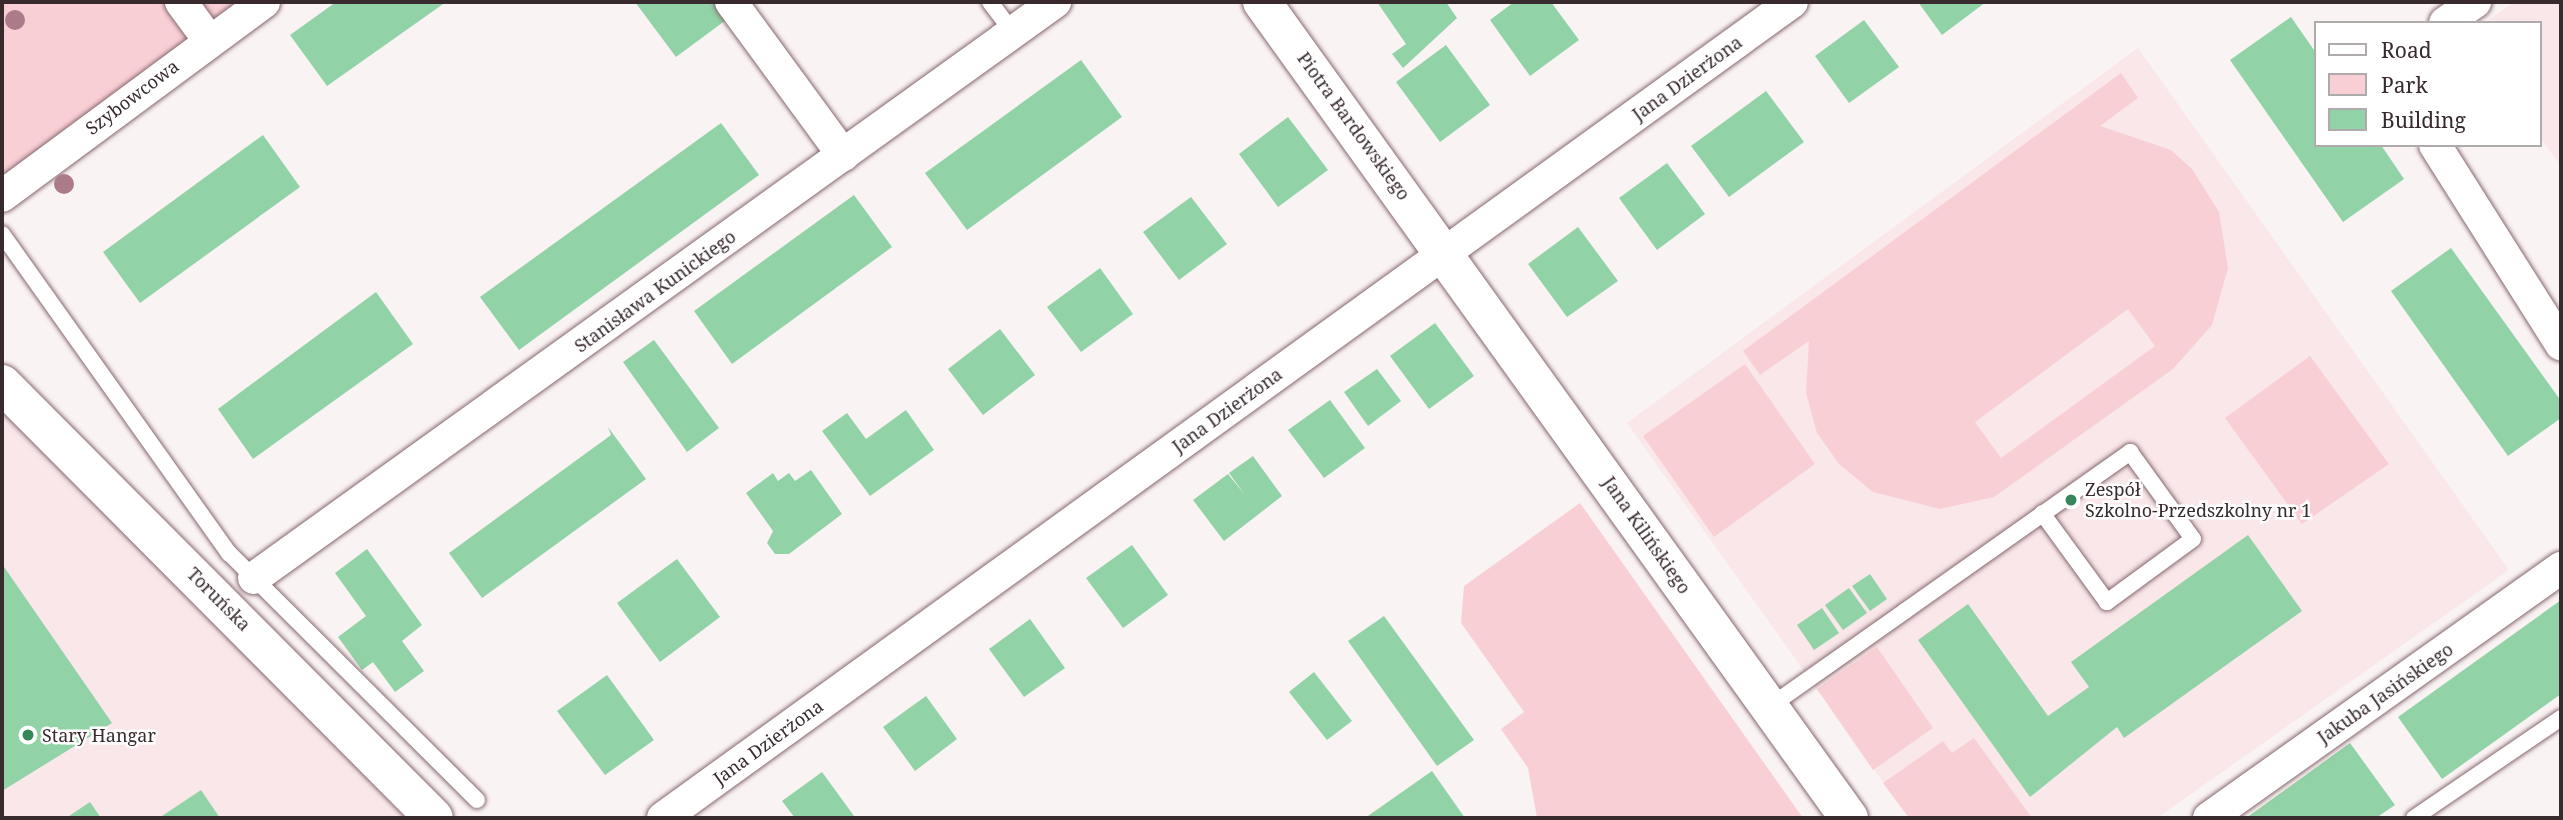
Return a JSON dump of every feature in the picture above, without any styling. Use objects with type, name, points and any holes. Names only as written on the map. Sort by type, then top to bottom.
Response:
[{"type":"street","points":[[181,2],[208,39]]},
{"type":"street","name":"Szybowcowa","points":[[2,196],[208,39],[264,2]]},
{"type":"street","points":[[730,2],[844,155]]},
{"type":"street","name":"Stanisława Kunickiego","points":[[254,578],[1055,2]]},
{"type":"street","name":"Piotra Bardowskiego","points":[[1262,2],[1445,253]]},
{"type":"street","name":"Jana Dzierżona","points":[[663,818],[1792,2]]},
{"type":"street","points":[[2448,21],[2475,2]]},
{"type":"street","points":[[2436,147],[2561,344]]},
{"type":"street","name":"Jana Kilińskiego","points":[[1445,253],[1849,818]]},
{"type":"street","name":"Toruńska","points":[[2,384],[434,818]]},
{"type":"street","name":"Jakuba Jasińskiego","points":[[2209,818],[2561,568]]},
{"type":"lane","points":[[990,2],[1013,33]]},
{"type":"lane","points":[[2,234],[229,553],[477,800]]},
{"type":"lane","points":[[1769,707],[2042,513],[2130,452],[2193,539],[2107,602],[2042,513]]},
{"type":"lane","points":[[2414,818],[2561,718]]},
{"type":"shaded area","points":[[2514,2],[2561,2],[2561,166],[2542,141],[2542,21],[2487,21]]},
{"type":"shaded area","name":"Zespół Szkolno-Przedszkolny nr 1","points":[[2138,48],[2509,570],[2157,818],[1909,818],[1627,423]]},
{"type":"shaded area","points":[[2,384],[434,818],[2,818]]},
{"type":"green space","points":[[2,2],[264,2],[2,195]]},
{"type":"green space","points":[[2121,73],[2138,98],[2100,126],[2171,150],[2192,169],[2219,212],[2228,268],[2212,325],[2173,369],[1994,497],[1940,509],[1873,492],[1839,464],[1817,433],[1806,393],[1809,341],[1760,375],[1743,351]],"holes":[[[2128,309],[2155,346],[2001,458],[1975,422]]]},
{"type":"green space","points":[[2310,356],[2389,464],[2302,524],[2225,418]]},
{"type":"green space","points":[[1745,364],[1815,464],[1714,537],[1643,436]]},
{"type":"green space","points":[[1580,503],[1803,818],[1537,818],[1528,768],[1501,729],[1524,712],[1461,623],[1464,586]]},
{"type":"green space","points":[[1877,647],[1933,728],[1873,770],[1817,689]]},
{"type":"green space","points":[[1974,738],[2032,818],[1909,818],[1883,783],[1943,741],[1952,753]]},
{"type":"building","points":[[336,2],[446,2],[327,86],[290,35]]},
{"type":"building","points":[[635,2],[713,2],[726,20],[676,57]]},
{"type":"building","points":[[1377,2],[1446,2],[1457,18],[1403,68],[1392,54],[1406,44]]},
{"type":"building","points":[[1514,2],[1551,2],[1579,40],[1530,76],[1490,20]]},
{"type":"building","points":[[1918,2],[1986,2],[1942,35]]},
{"type":"building","points":[[2291,17],[2314,50],[2314,147],[2382,147],[2404,179],[2343,222],[2230,60]]},
{"type":"building","points":[[1864,20],[1899,67],[1849,103],[1815,56]]},
{"type":"building","points":[[1446,45],[1490,105],[1440,142],[1396,82]]},
{"type":"building","points":[[1081,60],[1122,117],[967,230],[925,173]]},
{"type":"building","points":[[1766,91],[1804,142],[1729,197],[1691,146]]},
{"type":"building","points":[[1288,117],[1328,170],[1278,207],[1239,154]]},
{"type":"building","points":[[721,123],[759,175],[519,350],[480,297]]},
{"type":"building","points":[[263,135],[300,187],[140,303],[103,252]]},
{"type":"building","points":[[1667,163],[1705,214],[1657,250],[1619,198]]},
{"type":"building","points":[[854,195],[892,247],[732,364],[694,311]]},
{"type":"building","points":[[1191,197],[1227,244],[1179,280],[1143,232]]},
{"type":"building","points":[[1578,227],[1618,281],[1567,317],[1528,264]]},
{"type":"building","points":[[2451,248],[2561,401],[2561,418],[2508,456],[2391,291]]},
{"type":"building","points":[[1100,268],[1133,314],[1081,352],[1047,307]]},
{"type":"building","points":[[376,292],[413,344],[253,459],[218,409]]},
{"type":"building","points":[[1435,323],[1474,376],[1429,409],[1390,356]]},
{"type":"building","points":[[1000,329],[1035,375],[983,415],[948,369]]},
{"type":"building","points":[[654,340],[719,428],[687,452],[623,362]]},
{"type":"building","points":[[1377,369],[1401,401],[1368,426],[1344,392]]},
{"type":"building","points":[[1330,400],[1365,448],[1324,478],[1288,430]]},
{"type":"building","points":[[906,410],[934,450],[870,496],[822,431],[847,413],[866,439]]},
{"type":"building","points":[[608,427],[646,479],[482,598],[449,553],[611,435]]},
{"type":"building","points":[[1253,456],[1282,496],[1224,541],[1193,500],[1228,474],[1245,495],[1229,473]]},
{"type":"building","points":[[811,470],[842,514],[789,554],[775,554],[767,543],[773,531],[746,493],[773,473],[778,481],[789,473],[795,481]]},
{"type":"building","points":[[2248,535],[2302,611],[2124,738],[2117,727],[2030,797],[1918,640],[1968,604],[2048,716],[2089,687],[2071,662]]},
{"type":"building","points":[[1132,545],[1168,595],[1123,628],[1086,578]]},
{"type":"building","points":[[367,549],[422,625],[402,641],[424,671],[395,692],[373,662],[362,670],[338,637],[366,616],[335,573]]},
{"type":"building","points":[[677,559],[720,617],[660,662],[617,603]]},
{"type":"building","points":[[2,564],[112,723],[2,791]]},
{"type":"building","points":[[1870,574],[1887,599],[1870,611],[1852,586]]},
{"type":"building","points":[[1849,588],[1867,613],[1843,630],[1825,605]]},
{"type":"building","points":[[2561,600],[2561,694],[2442,779],[2398,717]]},
{"type":"building","points":[[1822,608],[1839,633],[1814,650],[1797,625]]},
{"type":"building","points":[[1384,616],[1474,740],[1437,766],[1348,641]]},
{"type":"building","points":[[1030,619],[1065,668],[1024,697],[989,649]]},
{"type":"building","points":[[1314,672],[1352,721],[1327,740],[1289,692]]},
{"type":"building","points":[[607,675],[654,740],[605,775],[557,711]]},
{"type":"building","points":[[926,696],[957,739],[915,771],[883,727]]},
{"type":"building","points":[[2350,743],[2395,805],[2376,818],[2246,818]]},
{"type":"building","points":[[1432,771],[1465,818],[1365,818]]},
{"type":"building","points":[[822,772],[854,816],[795,818],[782,801]]},
{"type":"building","points":[[201,790],[220,818],[162,816]]},
{"type":"building","points":[[90,802],[101,818],[66,818]]},
{"type":"place","name":"Zespół Szkolno-Przedszkolny nr 1","points":[[2071,500]]},
{"type":"place","name":"Stary Hangar","points":[[28,735]]}]
